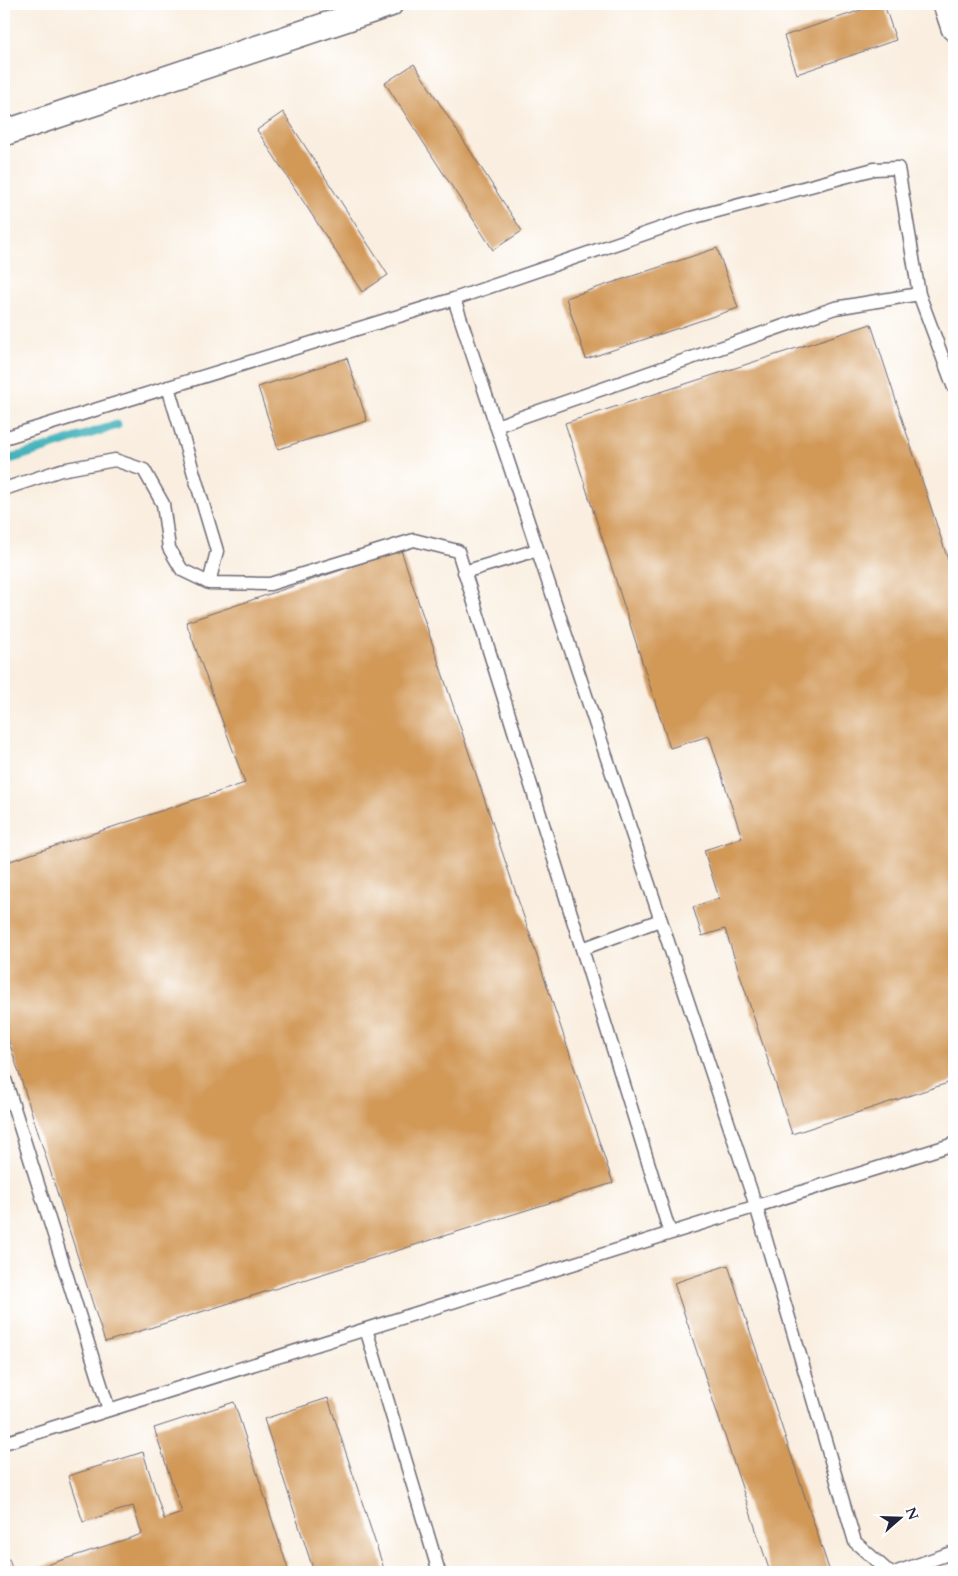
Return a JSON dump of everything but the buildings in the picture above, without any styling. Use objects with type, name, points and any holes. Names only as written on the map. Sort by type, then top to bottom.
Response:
[{"type":"street","points":[[4,134],[390,4]]},
{"type":"street","points":[[946,4],[954,28]]},
{"type":"lane","points":[[4,438],[454,299],[691,218],[874,168],[898,168],[919,294],[954,388]]},
{"type":"lane","points":[[496,426],[835,308],[919,294]]},
{"type":"lane","points":[[454,299],[756,1206],[855,1542],[889,1572]]},
{"type":"lane","points":[[168,387],[217,551],[210,584]]},
{"type":"lane","points":[[4,489],[61,470],[115,460],[144,470],[163,504],[169,548],[182,570],[210,584],[270,584],[414,540],[458,551],[670,1233]]},
{"type":"lane","points":[[464,572],[538,550]]},
{"type":"lane","points":[[582,949],[660,920]]},
{"type":"lane","points":[[4,1076],[108,1410]]},
{"type":"lane","points":[[4,1443],[954,1144]]},
{"type":"lane","points":[[366,1329],[439,1572]]},
{"type":"lane","points":[[897,1572],[954,1552]]},
{"type":"waterway","points":[[4,461],[117,425]]}]
